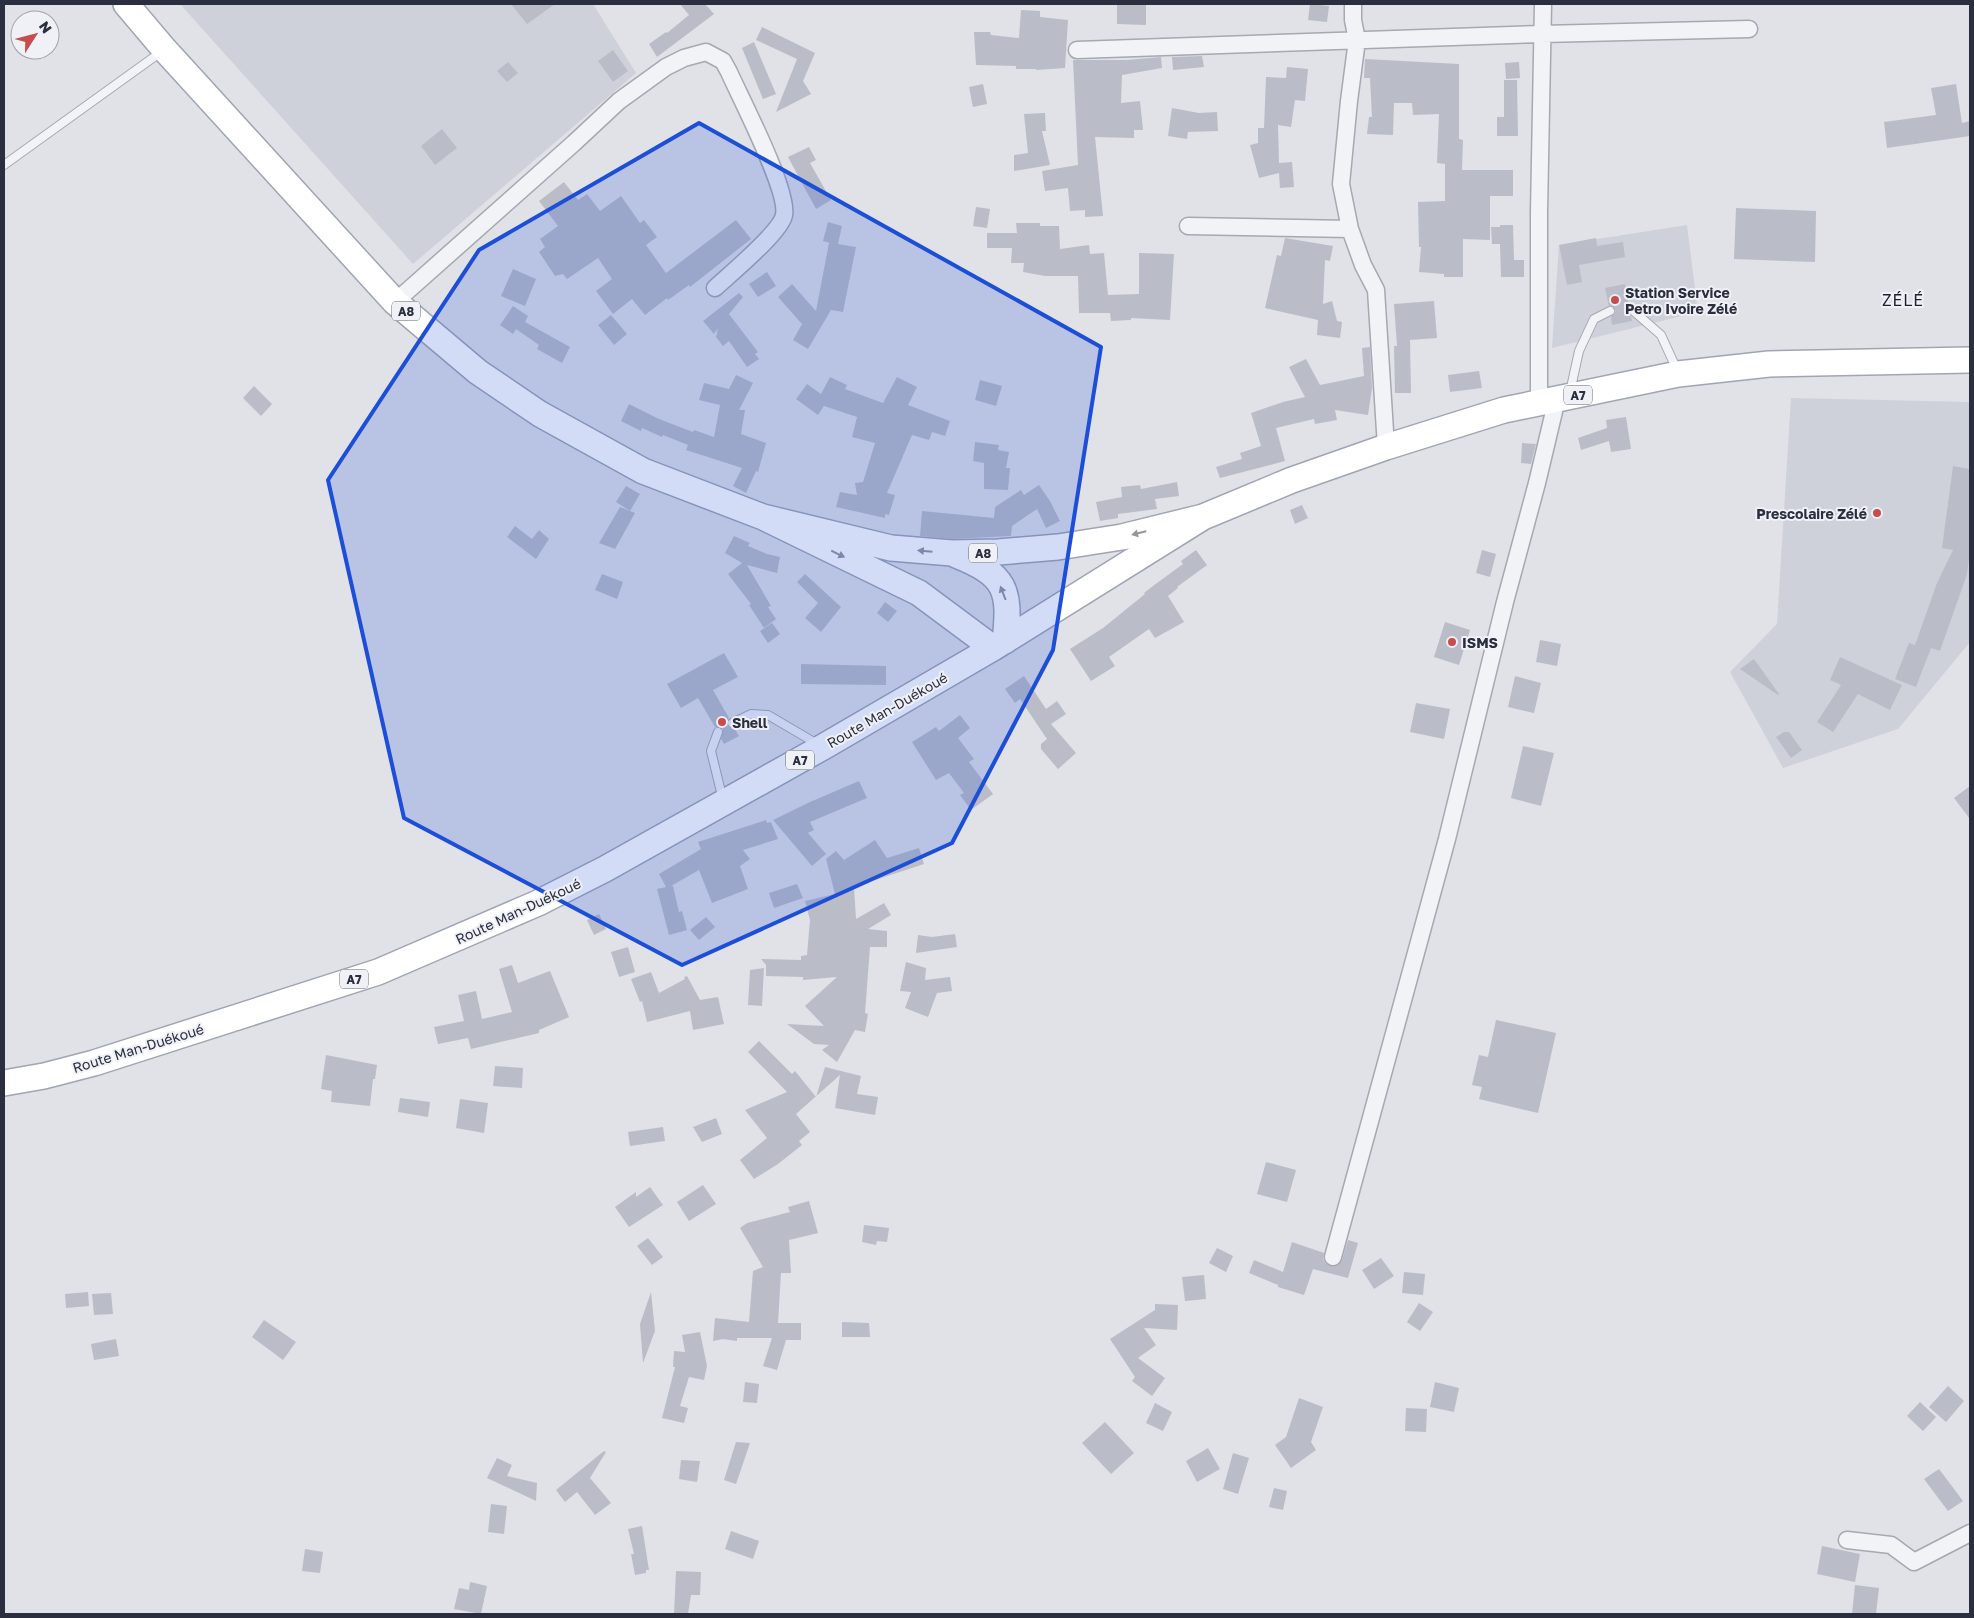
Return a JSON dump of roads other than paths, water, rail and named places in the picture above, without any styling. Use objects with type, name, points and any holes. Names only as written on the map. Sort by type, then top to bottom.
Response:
[{"type":"main road","name":"A8","points":[[126,4],[165,50],[395,302],[478,372],[540,414],[643,471],[762,517],[919,593],[999,644],[1008,611],[1005,593],[996,578],[980,565],[952,553]]},
{"type":"main road","name":"A7","points":[[999,644],[1203,517],[1292,480],[1386,447],[1504,410],[1678,374],[1769,364],[1970,360]]},
{"type":"main road","name":"A8","points":[[762,517],[891,548],[952,553],[998,552],[1058,547],[1122,537],[1203,517]]},
{"type":"main road","name":"Route Man-Duékoué","points":[[4,1083],[44,1076],[94,1063],[378,972],[494,924],[604,869],[823,747],[999,644]]},
{"type":"street","points":[[1353,4],[1353,20],[1357,40],[1341,184],[1350,229],[1363,265],[1376,290],[1386,447]]},
{"type":"street","points":[[1333,1257],[1447,839],[1503,611],[1537,483],[1555,399],[1542,34],[1543,4]]},
{"type":"street","points":[[1077,50],[1749,28]]},
{"type":"street","points":[[395,302],[619,101],[666,67],[684,58],[706,52],[723,62],[729,72],[777,178],[783,201],[784,216],[776,229],[715,288]]},
{"type":"street","points":[[1188,226],[1350,229]]},
{"type":"street","points":[[1847,1540],[1892,1545],[1914,1562],[1970,1533]]},
{"type":"lane","points":[[4,165],[165,50]]},
{"type":"lane","points":[[1629,307],[1661,335],[1678,374]]},
{"type":"lane","points":[[1555,399],[1594,319],[1610,311]]},
{"type":"lane","points":[[732,723],[751,714],[768,715],[823,747]]},
{"type":"lane","points":[[718,732],[711,752],[724,802]]},
{"type":"place","name":"Station Service Petro Ivoire Zélé","points":[[1615,300]]},
{"type":"place","name":"Prescolaire Zélé","points":[[1877,513]]},
{"type":"place","name":"ISMS","points":[[1452,642]]},
{"type":"place","name":"Shell","points":[[722,722]]},
{"type":"district","name":"ZÉLÉ","points":[[1903,300]]}]
